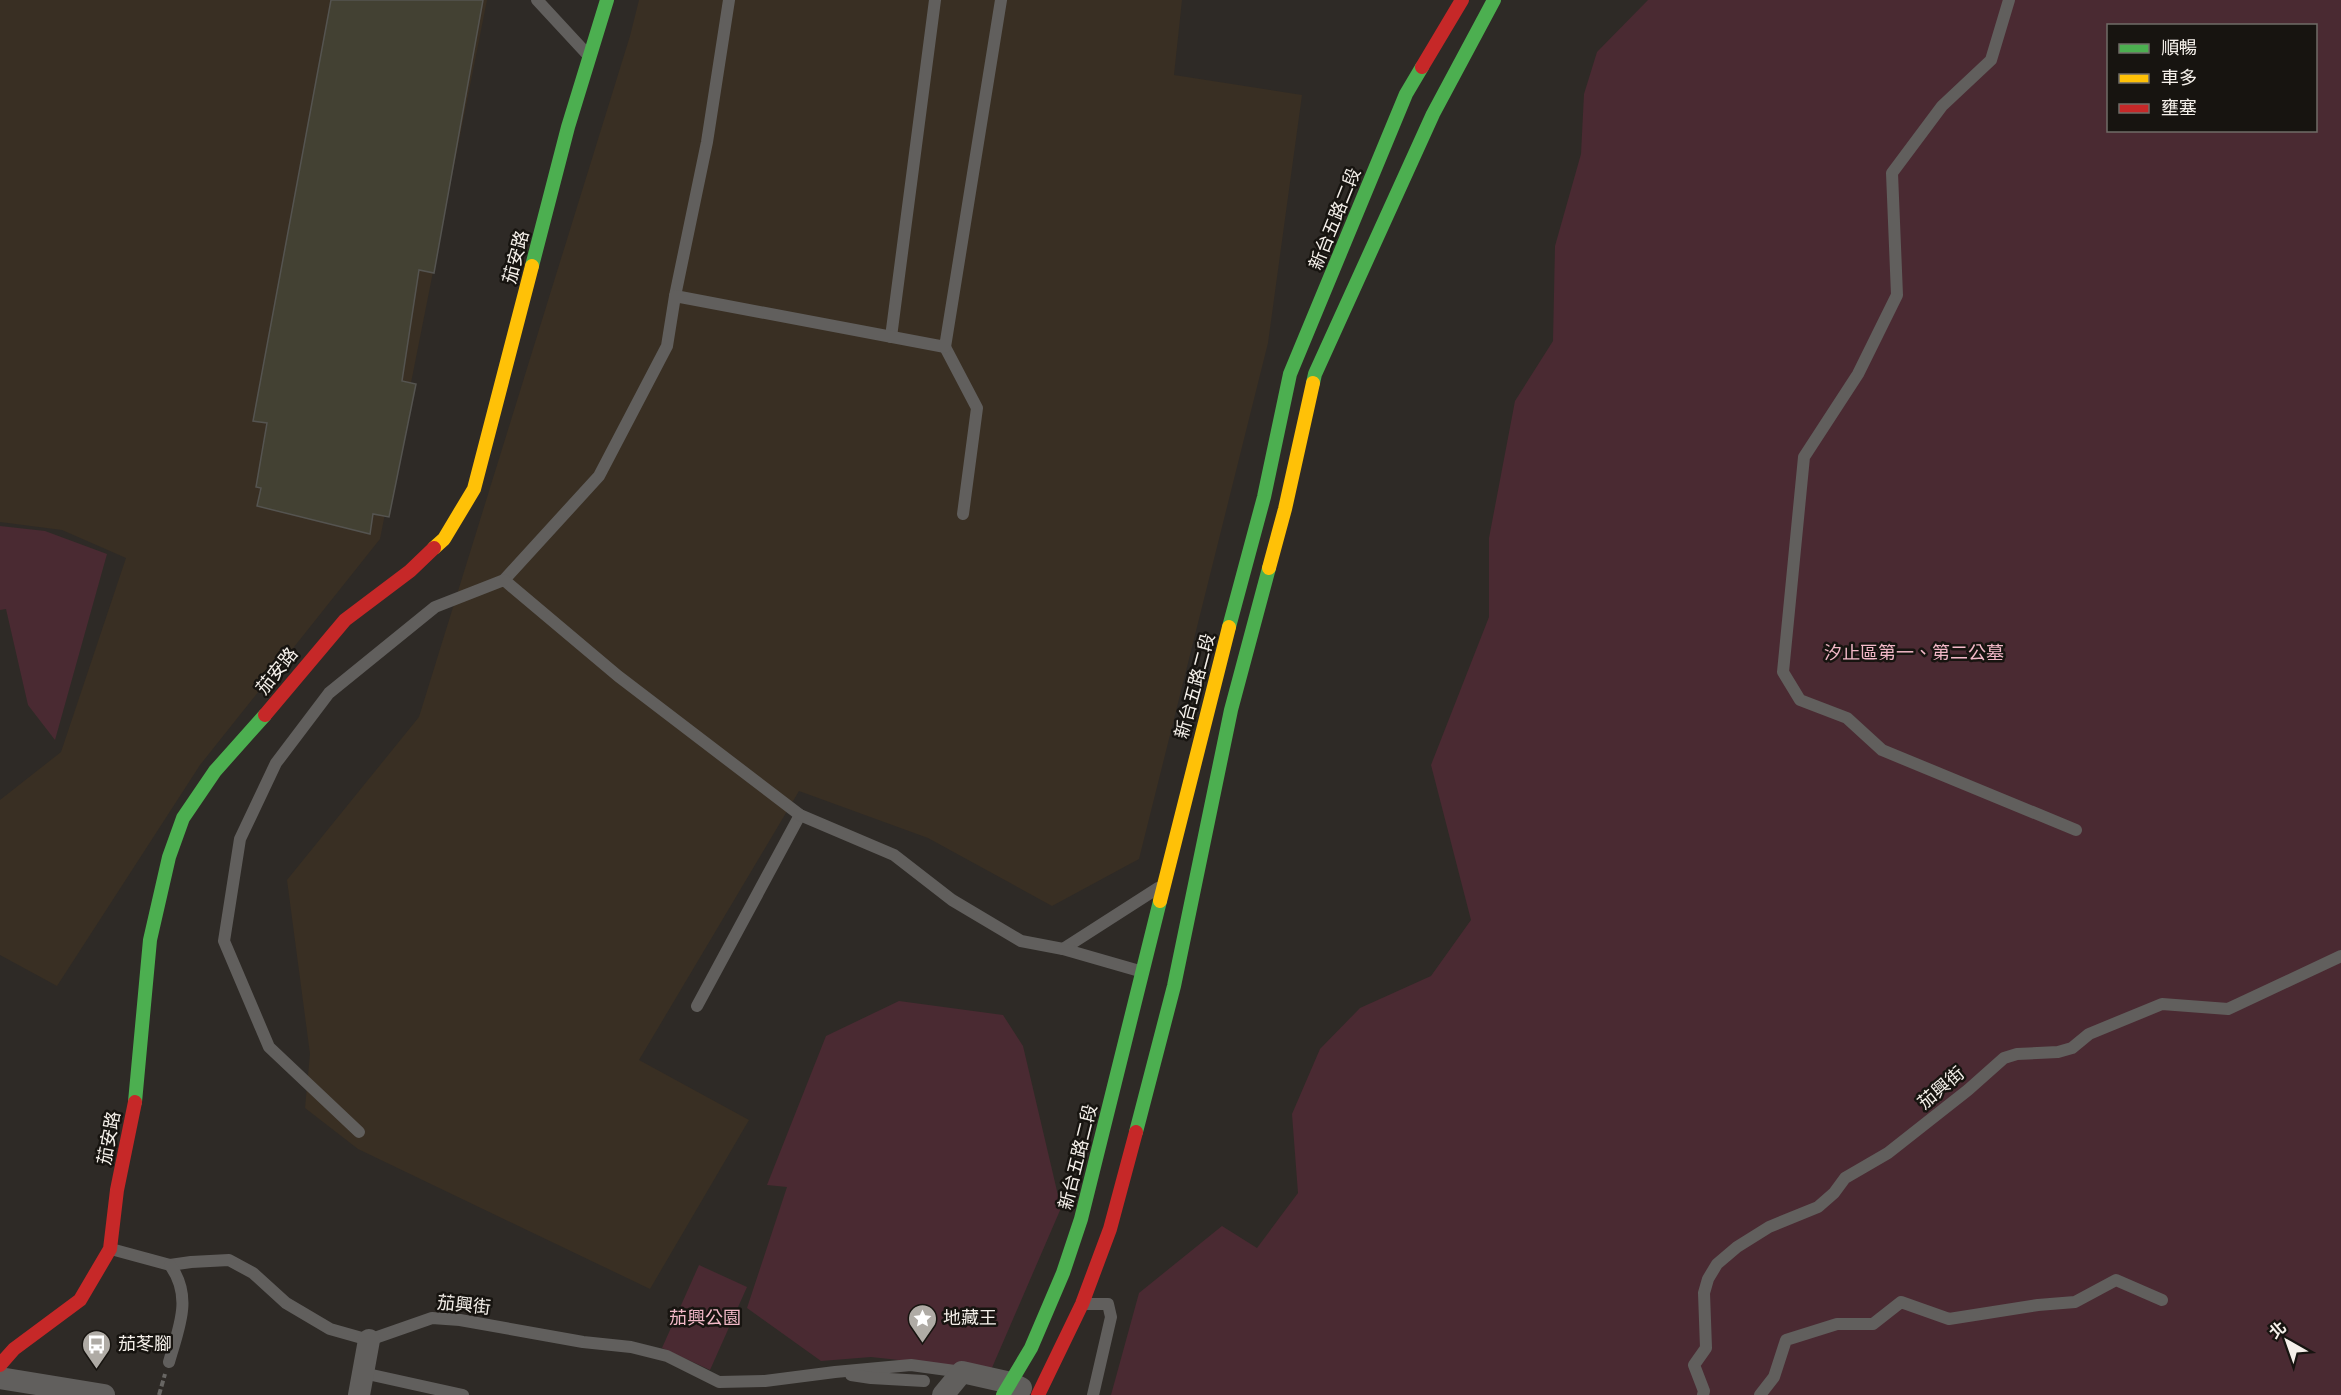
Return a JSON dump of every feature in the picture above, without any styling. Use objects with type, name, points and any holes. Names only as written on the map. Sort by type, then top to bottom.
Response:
[{"type":"main road","name":"茄安路","points":[[0,1365],[14,1348],[80,1300],[110,1249],[117,1190],[135,1103],[150,940],[169,857],[183,818],[215,771],[246,734],[278,702],[310,658],[345,620],[410,571],[444,539],[474,489],[568,128],[607,0]]},
{"type":"main road","name":"新台五路二段","points":[[1038,1395],[1082,1304],[1110,1229],[1180,882],[1210,695],[1264,497],[1290,374],[1406,94],[1461,0]]},
{"type":"main road","name":"新台五路二段","points":[[1007,1389],[1031,1348],[1063,1273],[1159,979],[1180,882],[1231,710],[1285,509],[1315,374],[1433,114],[1494,0]]},
{"type":"street","points":[[361,1384],[369,1340]]},
{"type":"street","points":[[943,1395],[962,1372],[1007,1389],[1033,1395]]},
{"type":"street","points":[[0,1378],[104,1395]]},
{"type":"lane","points":[[537,0],[590,57]]},
{"type":"lane","points":[[359,1132],[269,1047],[224,940],[240,839],[276,763],[329,693],[435,607],[504,580],[599,476],[667,346],[707,142],[729,0]]},
{"type":"lane","points":[[891,337],[935,0]]},
{"type":"lane","points":[[963,514],[977,408],[945,347],[1001,0]]},
{"type":"lane","points":[[2009,0],[1991,60],[1942,106],[1892,173],[1897,295],[1858,374],[1804,457],[1783,672],[1800,700],[1847,718],[1882,750],[2076,830]]},
{"type":"lane","points":[[675,296],[945,347]]},
{"type":"lane","points":[[504,580],[618,676],[800,815],[894,855],[952,900],[1021,941],[1063,949],[1159,979]]},
{"type":"lane","points":[[697,1006],[800,815]]},
{"type":"lane","points":[[1063,949],[1180,882]]},
{"type":"lane","name":"茄興街","points":[[1703,1395],[1704,1390],[1694,1365],[1706,1348],[1704,1293],[1708,1279],[1717,1264],[1737,1247],[1769,1227],[1818,1207],[1845,1178],[1888,1154],[2004,1058],[2017,1054],[2058,1052],[2073,1048],[2089,1034],[2162,1004],[2228,1010],[2341,957]]},
{"type":"lane","points":[[110,1249],[170,1266],[191,1262],[229,1260],[253,1273],[286,1303],[330,1329],[369,1340]]},
{"type":"lane","points":[[169,1362],[181,1321],[183,1300],[180,1279],[170,1266]]},
{"type":"lane","points":[[1760,1395],[1774,1377],[1786,1340],[1837,1324],[1873,1324],[1901,1302],[1949,1319],[2038,1305],[2075,1302],[2116,1280],[2162,1300]]},
{"type":"lane","points":[[1082,1304],[1108,1305],[1111,1317],[1093,1395]]},
{"type":"lane","name":"茄興街","points":[[369,1340],[432,1318],[460,1320],[583,1342],[631,1347],[667,1356],[719,1382],[765,1381],[911,1365],[962,1372]]},
{"type":"lane","name":"茄興街","points":[[835,1372],[872,1378],[924,1381]]},
{"type":"lane","points":[[361,1384],[463,1395]]},
{"type":"shaded area","points":[[0,0],[487,0],[380,539],[200,765],[57,986],[0,955],[0,800],[61,752],[126,558],[62,530],[0,522]]},
{"type":"shaded area","points":[[639,0],[1182,0],[1174,75],[1302,95],[1268,343],[1139,859],[1052,906],[928,838],[799,791],[639,1060],[749,1120],[650,1289],[358,1149],[305,1108],[310,1054],[287,880],[419,717],[630,36]]},
{"type":"green space","name":"汐止區第一、第二公墓","points":[[1648,0],[2341,0],[2341,1395],[1111,1395],[1139,1293],[1222,1226],[1257,1248],[1298,1193],[1292,1114],[1320,1049],[1360,1008],[1431,976],[1471,920],[1431,765],[1489,617],[1489,538],[1515,401],[1553,341],[1555,246],[1581,154],[1584,94],[1597,52]]},
{"type":"green space","points":[[0,526],[45,531],[107,554],[55,740],[28,705],[6,609],[0,610]]},
{"type":"green space","points":[[899,1001],[1003,1015],[1023,1046],[1061,1208],[991,1370],[871,1357],[821,1361],[747,1308],[787,1187],[767,1185],[826,1036]]},
{"type":"green space","name":"茄興公園","points":[[699,1265],[747,1287],[710,1370],[662,1348]]},
{"type":"building","points":[[331,0],[483,0],[434,273],[419,270],[402,381],[416,384],[389,517],[373,514],[370,534],[257,506],[261,488],[256,487],[267,423],[253,421]]},
{"type":"traffic: fast","points":[[532,266],[568,127],[607,0]]},
{"type":"traffic: fast","points":[[1313,383],[1315,374],[1433,114],[1494,0]]},
{"type":"traffic: fast","points":[[1229,627],[1264,497],[1290,374],[1406,94],[1422,67]]},
{"type":"traffic: fast","points":[[1136,1132],[1174,986],[1231,710],[1269,568]]},
{"type":"traffic: fast","points":[[135,1102],[150,940],[169,857],[183,818],[215,771],[265,715]]},
{"type":"traffic: fast","points":[[1003,1395],[1031,1348],[1063,1273],[1081,1219],[1160,901]]},
{"type":"traffic: slow","points":[[434,548],[444,539],[474,489],[532,266]]},
{"type":"traffic: slow","points":[[1269,568],[1285,509],[1313,383]]},
{"type":"traffic: slow","points":[[1160,901],[1229,627]]},
{"type":"traffic: jam","points":[[1422,67],[1462,0]]},
{"type":"traffic: jam","points":[[265,715],[345,620],[410,571],[434,548]]},
{"type":"traffic: jam","points":[[0,1365],[14,1349],[80,1300],[110,1249],[117,1190],[135,1102]]},
{"type":"traffic: jam","points":[[1038,1395],[1082,1304],[1110,1229],[1136,1132]]},
{"type":"place","name":"地藏王","points":[[922,1344]]},
{"type":"place","name":"茄苳腳","points":[[97,1370]]}]
